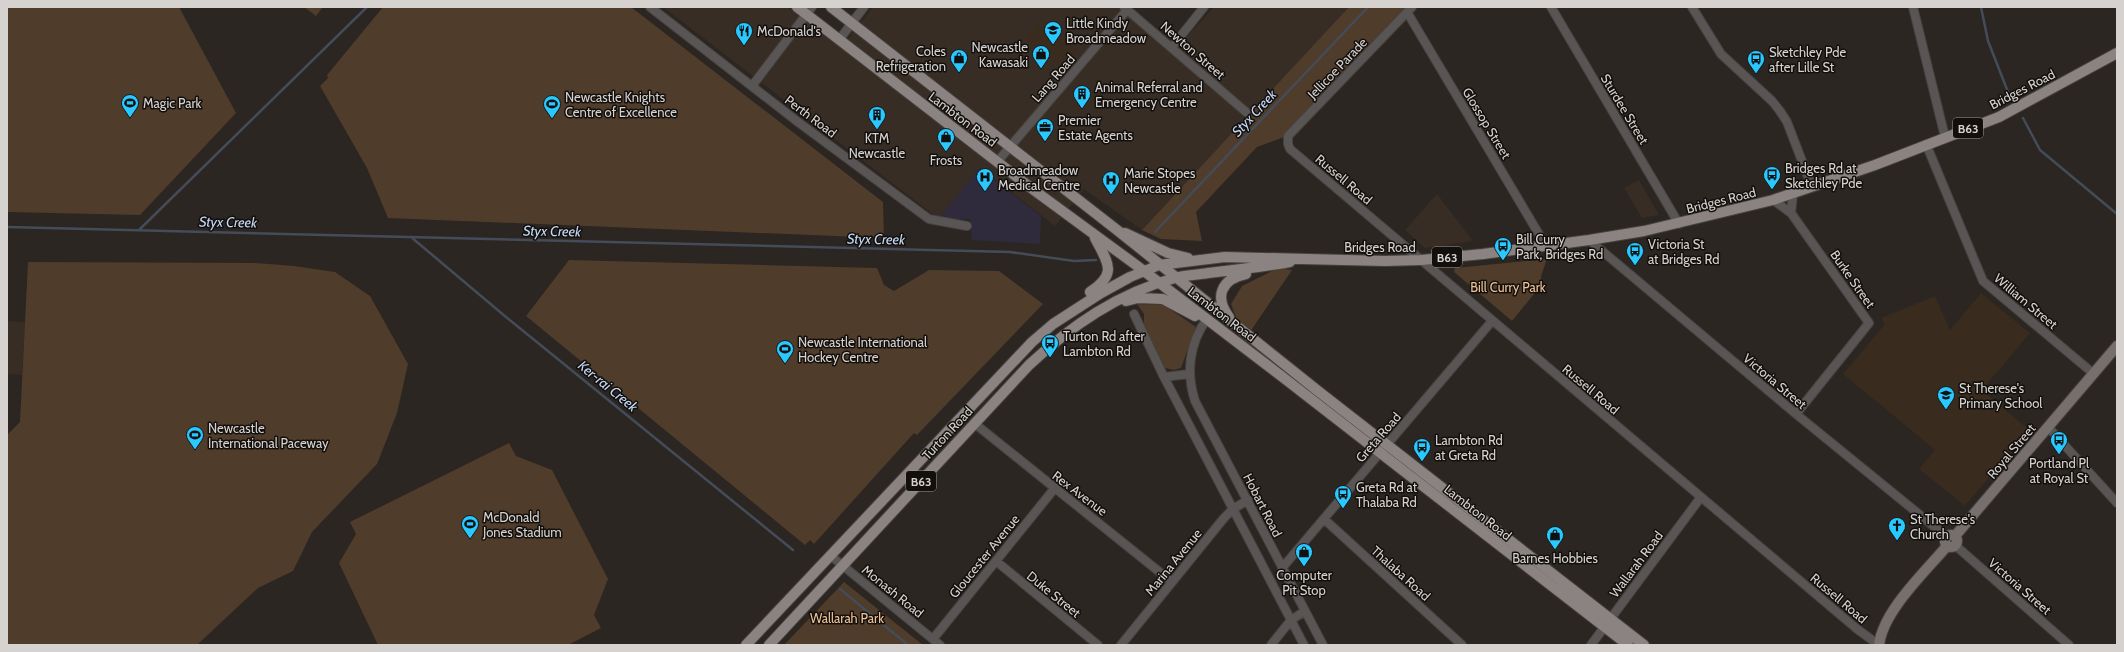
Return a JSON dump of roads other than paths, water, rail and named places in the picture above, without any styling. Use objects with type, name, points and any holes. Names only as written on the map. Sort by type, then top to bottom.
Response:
[{"type":"main road","name":"Lambton Road","points":[[798,7],[809,11],[840,40],[997,162],[1384,449],[1608,623],[1644,645]]},
{"type":"main road","name":"Lambton Road","points":[[831,7],[1117,230],[1384,449]]},
{"type":"main road","name":"Bridges Road","points":[[1144,271],[1159,265],[1195,259],[1254,256],[1304,260],[1421,260],[1589,240],[1679,224],[1773,200],[1876,165],[1926,144],[1998,117],[2117,53]]},
{"type":"main road","points":[[1117,230],[1134,236],[1175,256],[1195,259]]},
{"type":"main road","points":[[1065,316],[1069,306],[1098,287],[1106,275],[1107,258],[1093,234]]},
{"type":"main road","name":"Bridges Road","points":[[1175,278],[1258,268],[1304,260]]},
{"type":"main road","points":[[1236,327],[1223,310],[1221,300],[1222,293],[1228,282],[1234,276],[1253,272],[1258,268]]},
{"type":"main road","name":"Turton Road","points":[[746,645],[1019,355],[1043,332],[1101,292],[1144,271]]},
{"type":"main road","name":"Turton Road","points":[[769,645],[974,423],[1052,344],[1080,322],[1112,302],[1141,289],[1175,278]]},
{"type":"main road","points":[[1112,302],[1116,304],[1138,298],[1164,299],[1192,315],[1207,319]]},
{"type":"main road","name":"Royal Street","points":[[1879,645],[1880,632],[1888,616],[2117,346]]},
{"type":"main road","name":"Lambton Road","points":[[1608,623],[1628,645]]},
{"type":"street","name":"Perth Road","points":[[650,7],[929,219],[967,226]]},
{"type":"street","points":[[840,40],[864,7]]},
{"type":"street","points":[[1172,48],[1204,7]]},
{"type":"street","name":"Sturdee Street","points":[[1550,7],[1679,224]]},
{"type":"street","points":[[1692,7],[1721,54],[1772,101],[1780,111],[1812,187]]},
{"type":"street","points":[[1913,7],[1945,137]]},
{"type":"street","name":"Newton Street","points":[[1125,9],[1246,112]]},
{"type":"street","name":"Lang Road","points":[[997,162],[1125,9]]},
{"type":"street","name":"Jellicoe Parade","points":[[1290,149],[1288,144],[1288,136],[1409,9]]},
{"type":"street","name":"Glossop Street","points":[[1409,9],[1546,246]]},
{"type":"street","points":[[752,86],[809,11]]},
{"type":"street","name":"William Street","points":[[1926,144],[1983,281],[2094,374]]},
{"type":"street","name":"Russell Road","points":[[1290,149],[1857,629],[1879,645]]},
{"type":"street","points":[[1791,213],[1792,194]]},
{"type":"street","name":"Burke Street","points":[[1773,200],[1791,213],[1869,323],[1796,414]]},
{"type":"street","name":"Victoria Street","points":[[1589,240],[1796,414],[1951,541],[2069,645]]},
{"type":"street","points":[[1134,314],[1164,377],[1304,645]]},
{"type":"street","name":"Hobart Road","points":[[1207,319],[1198,331],[1190,359],[1189,374],[1191,388],[1201,413],[1323,645]]},
{"type":"street","name":"Greta Road","points":[[1282,568],[1492,321]]},
{"type":"street","points":[[1164,377],[1189,374]]},
{"type":"street","name":"Rex Avenue","points":[[974,423],[1054,489],[1087,512],[1172,582]]},
{"type":"street","points":[[2048,427],[2117,503]]},
{"type":"street","name":"Gloucester Avenue","points":[[933,639],[1054,489]]},
{"type":"street","name":"Wallarah Road","points":[[1591,645],[1701,497]]},
{"type":"street","name":"Marina Avenue","points":[[1121,645],[1233,509],[1248,500]]},
{"type":"street","name":"Thalaba Road","points":[[1324,519],[1462,645]]},
{"type":"street","name":"Monash Road","points":[[830,556],[940,645]]},
{"type":"street","name":"Duke Street","points":[[996,561],[1098,645]]},
{"type":"street","points":[[1271,645],[1291,620],[1305,612]]},
{"type":"waterway","points":[[139,230],[367,7]]},
{"type":"waterway","name":"Styx Creek","points":[[1155,232],[1368,7]]},
{"type":"waterway","points":[[1981,7],[1988,41],[2010,97]]},
{"type":"waterway","points":[[2023,118],[2040,150],[2117,214]]},
{"type":"waterway","name":"Styx Creek","points":[[7,227],[1010,252],[1074,261],[1096,260]]},
{"type":"waterway","name":"Ker-rai Creek","points":[[411,237],[506,317],[793,550]]},
{"type":"waterway","name":"Ker-rai Creek","points":[[840,589],[908,645]]},
{"type":"place","name":"Little Kindy Broadmeadow","points":[[1053,45]]},
{"type":"place","name":"McDonald's","points":[[744,46]]},
{"type":"place","name":"Newcastle Kawasaki","points":[[1041,69]]},
{"type":"place","name":"Coles Refrigeration","points":[[959,73]]},
{"type":"place","name":"Sketchley Pde after Lille St","points":[[1756,74]]},
{"type":"place","name":"Animal Referral and Emergency Centre","points":[[1082,109]]},
{"type":"place","name":"Magic Park","points":[[130,118]]},
{"type":"place","name":"Newcastle Knights Centre of Excellence","points":[[552,119]]},
{"type":"place","name":"KTM Newcastle","points":[[877,130]]},
{"type":"place","name":"Premier Estate Agents","points":[[1045,142]]},
{"type":"place","name":"Frosts","points":[[946,152]]},
{"type":"place","name":"Bridges Rd at Sketchley Pde","points":[[1772,190]]},
{"type":"place","name":"Broadmeadow Medical Centre","points":[[985,192]]},
{"type":"place","name":"Marie Stopes Newcastle","points":[[1111,195]]},
{"type":"place","name":"Bill Curry Park, Bridges Rd","points":[[1503,261]]},
{"type":"place","name":"Victoria St at Bridges Rd","points":[[1635,266]]},
{"type":"place","name":"Turton Rd after Lambton Rd","points":[[1050,358]]},
{"type":"place","name":"Newcastle International Hockey Centre","points":[[785,364]]},
{"type":"place","name":"St Therese's Primary School","points":[[1946,410]]},
{"type":"place","name":"Newcastle International Paceway","points":[[195,450]]},
{"type":"place","name":"Portland Pl at Royal St","points":[[2059,455]]},
{"type":"place","name":"Lambton Rd at Greta Rd","points":[[1422,462]]},
{"type":"place","name":"Greta Rd at Thalaba Rd","points":[[1343,509]]},
{"type":"place","name":"McDonald Jones Stadium","points":[[470,539]]},
{"type":"place","name":"St Therese's Church","points":[[1897,541]]},
{"type":"place","name":"Barnes Hobbies","points":[[1555,550]]},
{"type":"place","name":"Computer Pit Stop","points":[[1304,567]]},
{"type":"park label","name":"Bill Curry Park","points":[[1508,287]]},
{"type":"park label","name":"Wallarah Park","points":[[847,618]]}]
